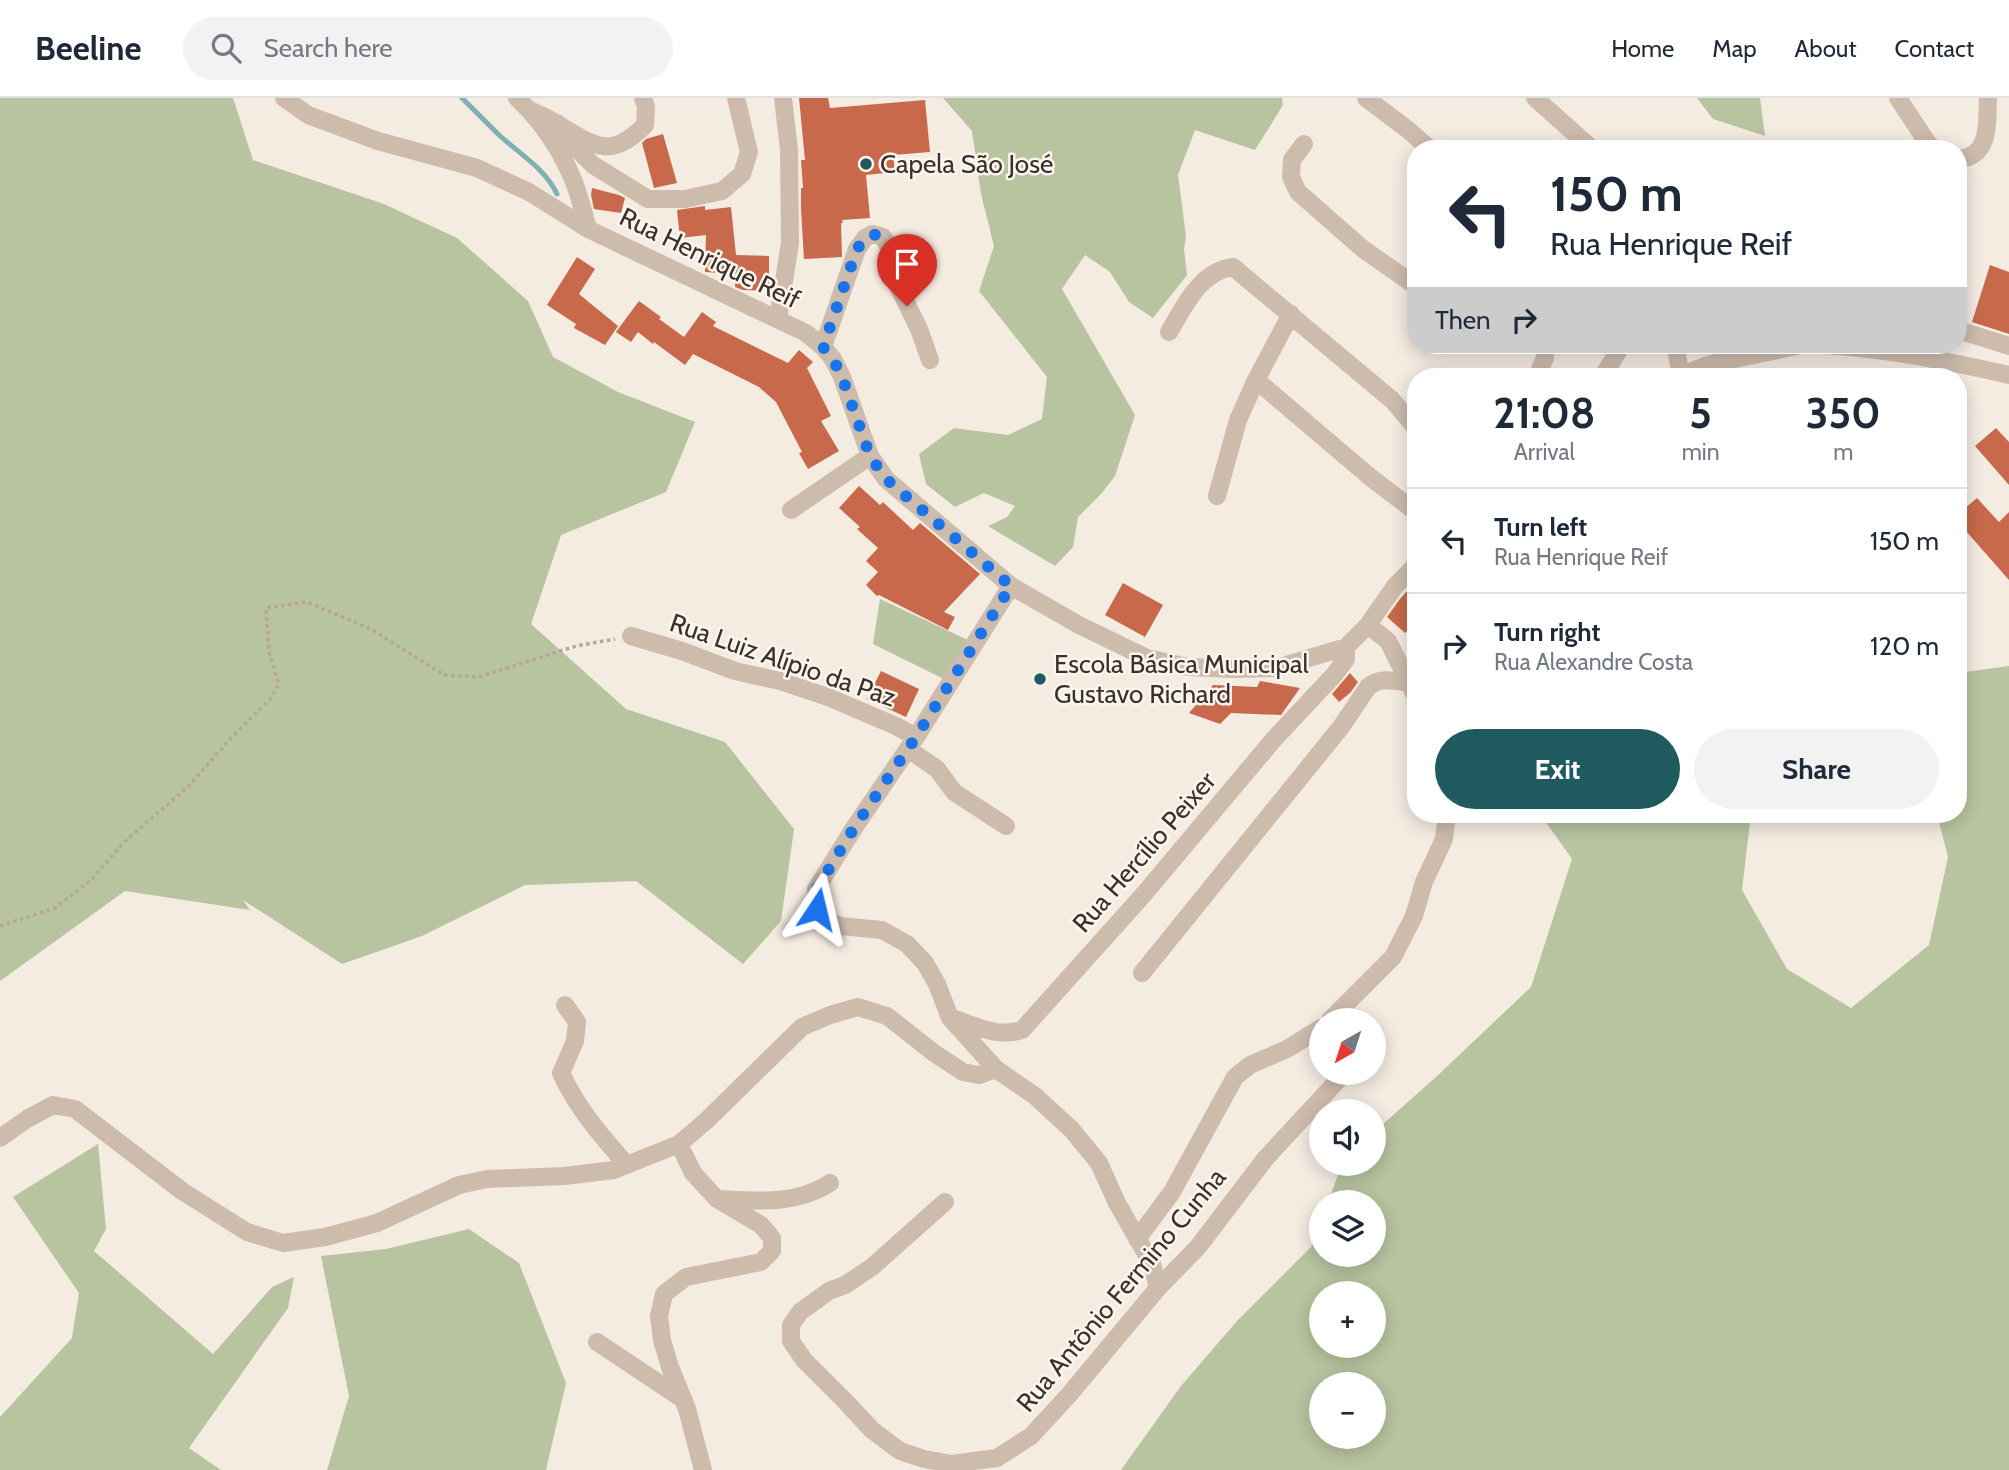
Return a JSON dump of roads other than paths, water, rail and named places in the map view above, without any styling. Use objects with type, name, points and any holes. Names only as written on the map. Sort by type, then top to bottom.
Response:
[{"type":"street","name":"Rua Henrique Reif","points":[[284,98],[308,115],[378,141],[477,168],[529,192],[588,229],[806,334],[833,359],[870,456],[886,479],[1011,586],[1116,645],[1147,658],[1188,667],[1276,668],[1346,647],[1368,625],[1395,586],[1407,574]]},
{"type":"street","points":[[523,104],[582,139],[606,148],[631,140],[645,125],[646,107],[643,98]]},
{"type":"street","points":[[556,123],[569,141],[593,165],[648,199],[685,199],[722,191],[742,174],[748,152],[736,98]]},
{"type":"street","points":[[778,319],[790,243],[789,150],[783,98]]},
{"type":"street","points":[[1366,98],[1420,140]]},
{"type":"street","points":[[1535,98],[1575,140]]},
{"type":"street","points":[[1898,98],[1926,140]]},
{"type":"street","points":[[1967,158],[1979,150],[1986,139],[1988,98]]},
{"type":"street","points":[[523,104],[546,132],[571,175],[588,229]]},
{"type":"street","points":[[1304,144],[1292,160],[1290,177],[1298,192],[1363,249],[1407,280]]},
{"type":"street","points":[[823,347],[857,249],[865,238],[872,234],[883,237],[890,249],[896,282],[919,329],[930,360]]},
{"type":"street","points":[[1169,332],[1195,289],[1220,269],[1233,267],[1392,400],[1407,418]]},
{"type":"street","points":[[1217,496],[1238,420],[1291,314]]},
{"type":"street","points":[[1967,333],[2009,346]]},
{"type":"street","points":[[1699,368],[1756,354]]},
{"type":"street","points":[[1914,354],[2009,376]]},
{"type":"street","points":[[1256,380],[1407,505]]},
{"type":"street","points":[[791,510],[870,456]]},
{"type":"street","points":[[1011,586],[816,890],[817,909],[827,920],[840,926],[882,930],[906,944],[925,963],[937,984],[950,1018],[996,1069],[1035,1096],[1072,1130],[1099,1163],[1117,1203],[1152,1264],[1158,1289]]},
{"type":"street","points":[[1368,625],[1388,641],[1407,678]]},
{"type":"street","name":"Rua Luiz Alípio da Paz","points":[[631,636],[735,671],[780,681],[828,697],[896,726],[937,769],[954,792],[1006,826]]},
{"type":"street","name":"Rua Hercílio Peixer","points":[[950,1018],[1007,1034],[1022,1030],[1144,894],[1274,739],[1334,675],[1346,659],[1346,647]]},
{"type":"street","points":[[1142,973],[1342,727],[1368,687],[1374,682],[1385,680],[1407,688]]},
{"type":"street","points":[[1342,1008],[1393,957],[1415,916],[1424,882],[1444,839],[1446,823]]},
{"type":"street","points":[[565,1005],[577,1022],[575,1041],[561,1073],[577,1104],[627,1165]]},
{"type":"street","points":[[0,1138],[53,1105],[75,1109],[182,1191],[247,1233],[283,1243],[325,1237],[377,1223],[459,1185],[487,1179],[564,1176],[614,1170],[679,1144],[802,1027],[858,1007],[887,1016],[963,1072],[979,1075],[996,1069]]},
{"type":"street","points":[[1137,1239],[1172,1192],[1235,1077],[1250,1065],[1287,1049],[1309,1035]]},
{"type":"street","name":"Rua Antônio Fermino Cunha","points":[[945,1202],[872,1267],[800,1312],[791,1325],[791,1341],[804,1360],[872,1430],[900,1451],[952,1464],[997,1458],[1031,1436],[1158,1289],[1198,1247],[1265,1159],[1333,1085]]},
{"type":"street","points":[[679,1144],[693,1173],[717,1199],[761,1226],[772,1238],[772,1251],[761,1262],[687,1277],[664,1294],[659,1316],[662,1340],[684,1400],[703,1470]]},
{"type":"street","points":[[717,1199],[776,1201],[814,1193],[830,1183]]},
{"type":"street","points":[[597,1342],[684,1400]]},
{"type":"waterway","points":[[462,98],[546,176],[557,194]]},
{"type":"place","name":"Capela São José","points":[[866,164]]},
{"type":"place","name":"Escola Básica Municipal Gustavo Richard","points":[[1040,679]]}]
